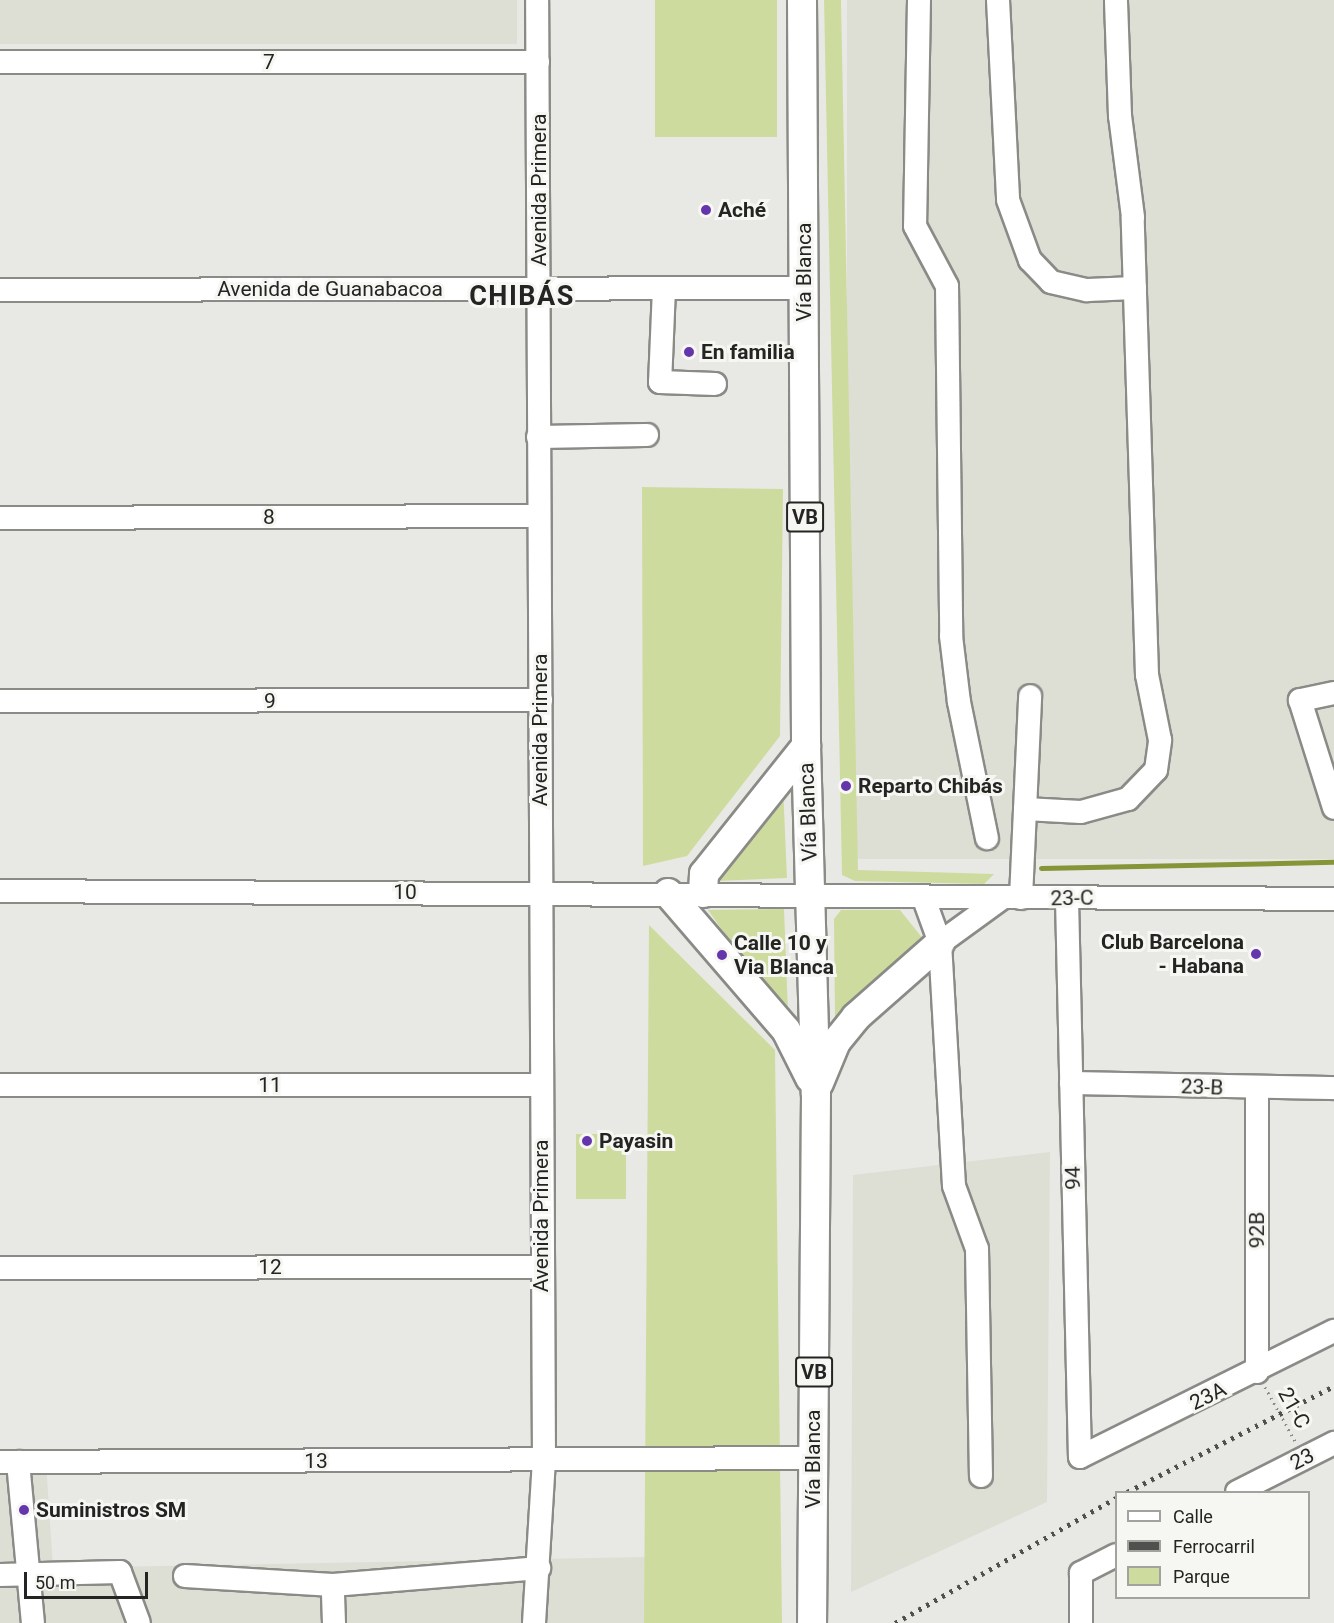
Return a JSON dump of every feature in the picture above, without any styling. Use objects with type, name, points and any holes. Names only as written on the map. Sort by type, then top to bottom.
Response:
[{"type":"main road","name":"Vía Blanca","points":[[802,0],[806,746],[816,1094],[812,1623]]},
{"type":"main road","points":[[703,893],[705,874],[806,746]]},
{"type":"main road","points":[[668,893],[786,1030],[816,1094]]},
{"type":"main road","points":[[816,1094],[836,1042],[856,1017],[940,943]]},
{"type":"street","name":"Avenida Primera","points":[[534,1623],[544,1460],[540,1267],[541,700],[538,516],[537,0]]},
{"type":"street","points":[[919,0],[915,226],[947,286],[951,636],[958,702],[987,838]]},
{"type":"street","points":[[998,0],[1008,200],[1030,260],[1051,282],[1087,290],[1135,288]]},
{"type":"street","points":[[1025,809],[1081,812],[1128,799],[1155,770],[1160,740],[1147,675],[1132,217],[1120,116],[1116,0]]},
{"type":"street","name":"7","points":[[0,62],[538,62]]},
{"type":"street","points":[[664,288],[660,382],[715,384]]},
{"type":"street","name":"Avenida de Guanabacoa","points":[[0,290],[804,288]]},
{"type":"street","points":[[538,437],[648,435]]},
{"type":"street","name":"8","points":[[0,518],[538,516]]},
{"type":"street","points":[[1334,693],[1300,700],[1334,808]]},
{"type":"street","points":[[940,943],[1011,898],[1025,809],[1030,696]]},
{"type":"street","name":"9","points":[[0,701],[541,700]]},
{"type":"street","name":"10","points":[[0,891],[810,895]]},
{"type":"street","name":"23-C","points":[[810,895],[924,899],[1067,899],[1139,895],[1334,899]]},
{"type":"street","points":[[924,899],[940,943],[954,1186],[977,1249],[981,1476]]},
{"type":"street","name":"94","points":[[1067,899],[1080,1457]]},
{"type":"street","name":"23-B","points":[[1071,1083],[1257,1089],[1334,1088]]},
{"type":"street","name":"11","points":[[0,1085],[540,1084]]},
{"type":"street","name":"92B","points":[[1257,1089],[1257,1372]]},
{"type":"street","name":"12","points":[[0,1268],[540,1267]]},
{"type":"street","name":"23A","points":[[1080,1457],[1257,1372],[1334,1331]]},
{"type":"street","name":"23","points":[[1239,1491],[1334,1443]]},
{"type":"street","name":"13","points":[[9,1462],[813,1458]]},
{"type":"street","points":[[1305,1458],[1334,1458]]},
{"type":"street","points":[[9,1462],[29,1574],[33,1623]]},
{"type":"street","points":[[1081,1623],[1081,1573],[1115,1556]]},
{"type":"street","points":[[185,1576],[333,1585],[539,1568]]},
{"type":"street","points":[[0,1575],[120,1572],[139,1623]]},
{"type":"street","points":[[333,1585],[334,1623]]},
{"type":"path","name":"21-C","points":[[1257,1372],[1305,1458]]},
{"type":"shaded area","points":[[0,0],[517,0],[517,44],[0,44]]},
{"type":"shaded area","points":[[847,0],[1334,0],[1334,859],[847,859]]},
{"type":"shaded area","points":[[1050,1152],[1047,1502],[851,1592],[853,1175]]},
{"type":"shaded area","name":"Suministros SM","points":[[0,1462],[46,1462],[53,1568],[646,1557],[645,1623],[0,1623]]},
{"type":"green space","points":[[655,0],[777,0],[777,137],[655,137]]},
{"type":"green space","points":[[824,0],[841,0],[858,870],[994,874],[984,884],[855,881],[842,875]]},
{"type":"green space","points":[[642,487],[783,489],[780,736],[687,856],[643,866]]},
{"type":"green space","points":[[783,787],[787,878],[717,881],[715,870]]},
{"type":"green space","points":[[784,909],[788,1012],[751,971],[708,910]]},
{"type":"green space","points":[[841,910],[900,910],[924,940],[835,1021],[834,919]]},
{"type":"green space","points":[[649,925],[775,1050],[782,1623],[644,1623]]},
{"type":"green space","points":[[576,1134],[626,1134],[626,1199],[576,1199]]},
{"type":"waterway","points":[[1041,868],[1334,862]]},
{"type":"railway","points":[[1129,1491],[1334,1386]]},
{"type":"railway","points":[[895,1623],[1115,1499]]},
{"type":"place","name":"Aché","points":[[706,210]]},
{"type":"place","name":"En familia","points":[[689,352]]},
{"type":"place","name":"Reparto Chibás","points":[[846,786]]},
{"type":"place","name":"Club Barcelona - Habana","points":[[1256,954]]},
{"type":"place","name":"Calle 10 y Via Blanca","points":[[722,955]]},
{"type":"place","name":"Payasin","points":[[587,1141]]},
{"type":"place","name":"Suministros SM","points":[[24,1510]]},
{"type":"district","name":"CHIBÁS","points":[[522,297]]}]
